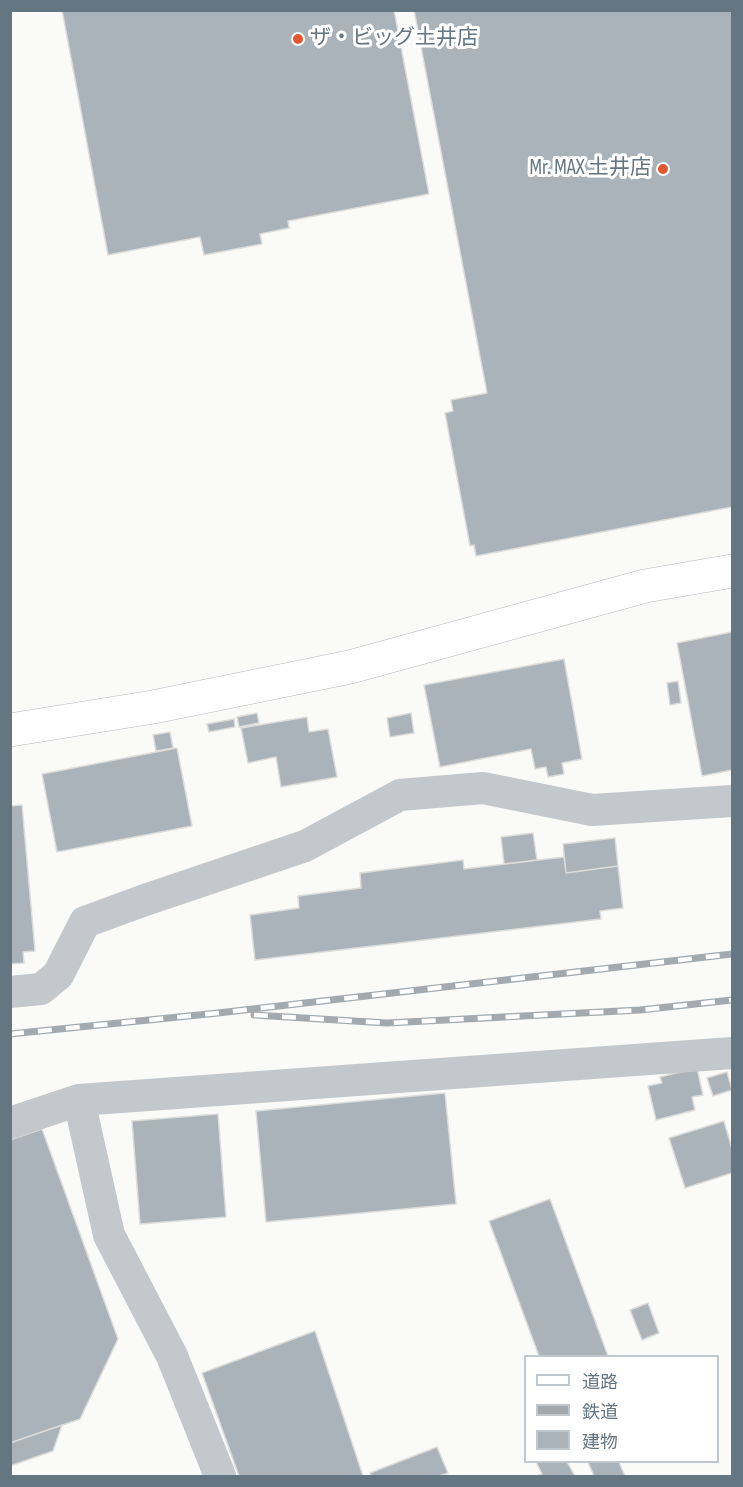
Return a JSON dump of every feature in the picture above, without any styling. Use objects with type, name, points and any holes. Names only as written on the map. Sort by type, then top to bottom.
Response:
[{"type":"street","points":[[10,730],[153,707],[350,667],[645,586],[732,571]]},
{"type":"street","points":[[10,992],[41,989],[58,975],[85,922],[305,846],[400,795],[483,788],[592,810],[732,801]]},
{"type":"street","points":[[10,1123],[79,1100],[732,1053]]},
{"type":"street","points":[[79,1100],[109,1235],[172,1356],[220,1476]]},
{"type":"building","points":[[62,10],[394,10],[429,194],[288,221],[289,228],[260,234],[262,244],[204,255],[200,237],[108,255]]},
{"type":"building","points":[[414,10],[732,10],[732,507],[476,556],[474,545],[470,546],[445,413],[453,411],[451,400],[487,393]]},
{"type":"building","points":[[732,632],[732,770],[702,776],[677,643]]},
{"type":"building","points":[[564,659],[582,759],[562,763],[564,774],[548,777],[546,767],[535,769],[531,749],[440,767],[424,685]]},
{"type":"building","points":[[678,681],[681,703],[670,705],[667,683]]},
{"type":"building","points":[[257,713],[259,723],[239,727],[237,717]]},
{"type":"building","points":[[411,713],[414,733],[390,737],[387,718]]},
{"type":"building","points":[[307,717],[309,732],[328,729],[337,777],[281,787],[276,757],[248,763],[241,728]]},
{"type":"building","points":[[234,719],[235,727],[209,732],[207,724]]},
{"type":"building","points":[[170,732],[173,748],[156,751],[153,735]]},
{"type":"building","points":[[177,748],[192,826],[57,852],[42,774]]},
{"type":"building","points":[[22,805],[35,951],[23,952],[24,963],[10,964],[10,806]]},
{"type":"building","points":[[533,833],[537,860],[504,864],[501,837]]},
{"type":"building","points":[[615,838],[618,866],[566,873],[563,844]]},
{"type":"building","points":[[564,857],[566,873],[618,866],[623,908],[600,911],[601,919],[255,960],[250,915],[299,908],[298,896],[361,888],[360,873],[463,860],[464,869]]},
{"type":"building","points":[[697,1068],[703,1095],[692,1097],[695,1110],[656,1120],[648,1086],[662,1083],[660,1077]]},
{"type":"building","points":[[727,1072],[732,1090],[713,1096],[707,1078]]},
{"type":"building","points":[[445,1093],[456,1204],[266,1222],[256,1111]]},
{"type":"building","points":[[218,1114],[226,1217],[140,1224],[132,1121]]},
{"type":"building","points":[[724,1121],[732,1149],[732,1173],[685,1188],[669,1138]]},
{"type":"building","points":[[42,1129],[118,1339],[80,1419],[10,1443],[10,1140]]},
{"type":"building","points":[[550,1199],[608,1355],[539,1355],[489,1221]]},
{"type":"building","points":[[648,1303],[659,1333],[642,1340],[630,1310]]},
{"type":"building","points":[[315,1331],[363,1476],[239,1476],[202,1373]]},
{"type":"building","points":[[62,1425],[53,1451],[10,1466],[10,1443]]},
{"type":"building","points":[[437,1447],[448,1473],[439,1476],[371,1476],[370,1473]]},
{"type":"building","points":[[536,1463],[568,1463],[575,1476],[537,1476],[542,1474]]},
{"type":"building","points":[[588,1463],[619,1463],[625,1476],[594,1476]]},
{"type":"railway","points":[[10,1034],[218,1013],[732,954]]},
{"type":"railway","points":[[254,1015],[387,1023],[640,1010],[732,1000]]},
{"type":"place","name":"ザ・ビッグ土井店","points":[[298,39]]},
{"type":"place","name":"Mr. MAX 土井店","points":[[663,169]]}]
